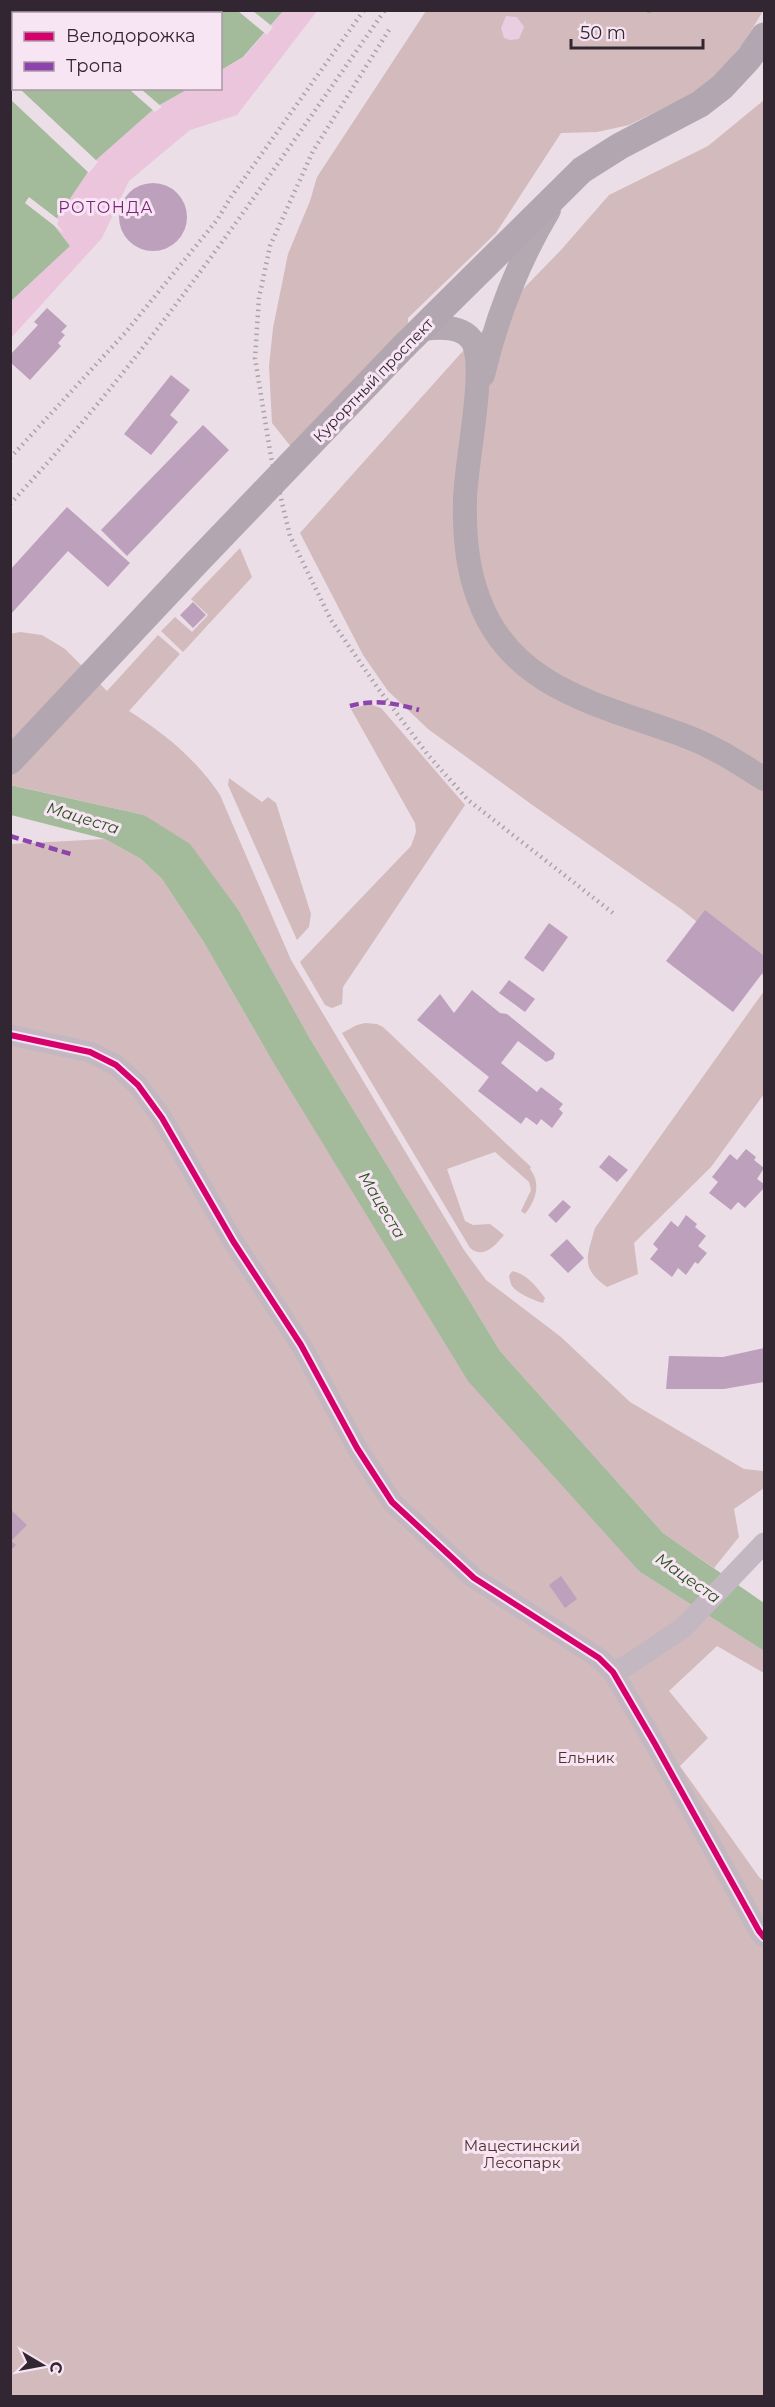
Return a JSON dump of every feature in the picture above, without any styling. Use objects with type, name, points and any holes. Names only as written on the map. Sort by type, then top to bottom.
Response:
[{"type":"main road","name":"Курортный проспект","points":[[10,761],[413,337],[561,189],[582,170],[620,146],[700,104],[722,87],[749,58],[765,36]]},
{"type":"main road","points":[[475,406],[492,336],[504,303],[533,237],[561,189]]},
{"type":"main road","points":[[413,337],[444,327],[460,331],[473,342],[477,367],[465,499],[468,565],[480,604],[497,635],[522,664],[553,686],[594,704],[687,736],[719,751],[765,779]]},
{"type":"street","points":[[10,1035],[90,1052],[116,1065],[138,1084],[162,1118],[233,1241],[301,1345],[357,1448],[392,1502],[474,1578],[599,1658],[613,1672],[656,1744],[759,1931],[765,1937]]},
{"type":"street","points":[[613,1672],[628,1665],[684,1627],[765,1542]]},
{"type":"green space","points":[[426,11],[763,11],[743,44],[708,86],[629,125],[597,132],[561,133],[496,233],[408,318],[408,323],[292,448],[272,423],[269,366],[273,328],[288,254],[310,201],[317,177]]},
{"type":"green space","points":[[764,100],[764,976],[681,909],[428,729],[388,691],[363,655],[300,533],[462,352],[561,250],[609,195],[708,146]]},
{"type":"green space","points":[[240,548],[252,577],[183,652],[161,631],[175,617],[192,632],[208,615],[191,599]]},
{"type":"green space","points":[[20,632],[42,635],[65,649],[107,691],[158,635],[180,654],[129,711],[155,728],[179,748],[201,770],[220,795],[291,960],[464,1250],[486,1280],[561,1337],[630,1402],[744,1469],[763,1471],[764,1488],[734,1509],[739,1537],[714,1568],[663,1533],[500,1351],[309,1037],[239,911],[144,815],[11,785],[10,634]]},
{"type":"green space","points":[[369,704],[381,708],[465,805],[343,987],[342,1004],[332,1008],[325,1005],[300,962],[411,846],[416,832],[415,823],[351,709]]},
{"type":"green space","points":[[229,778],[262,802],[268,797],[276,803],[311,914],[309,927],[297,940],[228,785]]},
{"type":"green space","points":[[105,839],[141,859],[162,879],[203,941],[270,1057],[640,1572],[764,1651],[764,1673],[717,1646],[669,1691],[708,1738],[680,1766],[764,1881],[764,2396],[11,2396],[11,844]]},
{"type":"green space","points":[[764,991],[764,1094],[711,1167],[634,1243],[638,1274],[607,1287],[589,1268],[588,1254],[595,1228]]},
{"type":"green space","points":[[365,1023],[383,1027],[531,1167],[536,1181],[536,1192],[525,1214],[521,1211],[531,1190],[529,1182],[495,1152],[447,1169],[465,1221],[473,1225],[490,1224],[504,1235],[489,1250],[480,1252],[470,1248],[342,1033]]},
{"type":"green space","points":[[512,1271],[527,1278],[535,1285],[545,1298],[543,1303],[514,1289],[509,1276]]},
{"type":"sand","points":[[283,11],[317,11],[237,115],[190,130],[129,181],[102,238],[11,338],[11,301],[70,246],[53,224],[96,160],[156,107],[186,90],[222,90],[222,69],[244,57]]},
{"type":"shaded area","points":[[506,16],[517,17],[524,27],[519,39],[504,38],[501,28]]},
{"type":"water","points":[[11,11],[283,11],[243,57],[222,69],[222,12],[12,12],[12,90],[186,90],[156,107],[96,160],[53,224],[70,246],[11,301]]},
{"type":"water","name":"Мацеста","points":[[10,785],[144,815],[190,844],[239,911],[309,1037],[500,1351],[663,1533],[764,1603],[764,1651],[640,1572],[468,1381],[270,1057],[203,941],[162,879],[141,859],[105,839],[11,815]]},
{"type":"pier","points":[[238,11],[253,11],[273,27],[267,35]]},
{"type":"pier","points":[[11,79],[12,90],[21,90],[98,162],[89,173],[11,100]]},
{"type":"pier","points":[[142,90],[162,107],[155,112],[131,91]]},
{"type":"pier","points":[[29,197],[59,220],[57,224],[65,234],[25,203]]},
{"type":"building","points":[[153,183],[166,186],[177,193],[184,204],[187,217],[184,230],[177,241],[166,248],[153,251],[140,248],[129,241],[122,230],[119,217],[122,204],[129,193],[140,186]]},
{"type":"building","points":[[47,308],[67,326],[61,332],[65,335],[58,343],[61,346],[30,380],[10,362],[10,355],[38,325],[34,322]]},
{"type":"building","points":[[171,375],[190,390],[170,415],[178,422],[151,455],[124,434]]},
{"type":"building","points":[[203,425],[229,450],[127,556],[101,530]]},
{"type":"building","points":[[67,507],[130,563],[108,587],[68,551],[10,615],[10,570]]},
{"type":"building","points":[[193,602],[206,615],[193,628],[180,615]]},
{"type":"building","points":[[705,910],[764,956],[764,971],[733,1012],[666,961]]},
{"type":"building","points":[[549,923],[568,937],[543,972],[524,958]]},
{"type":"building","points":[[509,980],[535,999],[525,1012],[499,993]]},
{"type":"building","points":[[472,990],[500,1013],[507,1014],[555,1053],[553,1059],[546,1062],[518,1041],[501,1063],[537,1092],[541,1087],[563,1104],[559,1109],[563,1113],[552,1128],[541,1119],[537,1125],[526,1117],[521,1124],[478,1091],[489,1077],[417,1020],[440,994],[454,1013]]},
{"type":"building","points":[[746,1149],[764,1168],[757,1179],[764,1184],[764,1188],[745,1208],[738,1202],[731,1210],[709,1193],[718,1182],[712,1177],[730,1154],[737,1160]]},
{"type":"building","points":[[609,1155],[628,1170],[617,1182],[599,1167]]},
{"type":"building","points":[[563,1200],[571,1207],[556,1223],[548,1215]]},
{"type":"building","points":[[686,1215],[706,1236],[698,1246],[707,1253],[698,1264],[695,1262],[686,1275],[678,1268],[672,1277],[650,1259],[658,1249],[653,1244],[671,1221],[678,1227]]},
{"type":"building","points":[[567,1239],[584,1258],[568,1273],[550,1255]]},
{"type":"building","points":[[764,1348],[764,1382],[724,1389],[666,1389],[669,1356],[723,1357]]},
{"type":"building","points":[[10,1509],[27,1525],[11,1541],[16,1545],[10,1551]]},
{"type":"building","points":[[561,1576],[577,1599],[565,1608],[549,1585]]},
{"type":"railway","points":[[10,458],[125,333],[217,220],[364,10]]},
{"type":"railway","points":[[10,504],[112,387],[160,326],[385,10]]},
{"type":"railway","points":[[389,30],[313,151],[270,246],[259,298],[255,358],[271,457],[290,536],[331,620],[428,755],[468,800],[613,913]]},
{"type":"marked path","points":[[350,706],[385,703],[419,710]]},
{"type":"marked path","points":[[10,836],[74,855]]},
{"type":"cycle path","points":[[10,1035],[90,1052],[116,1065],[138,1085],[162,1118],[233,1241],[301,1345],[357,1448],[392,1502],[474,1578],[599,1658],[613,1672],[764,1937]]},
{"type":"district","name":"РОТОНДА","points":[[106,207]]},
{"type":"park label","name":"Ельник","points":[[586,1757]]},
{"type":"park label","name":"Мацестинский Лесопарк","points":[[522,2154]]}]
